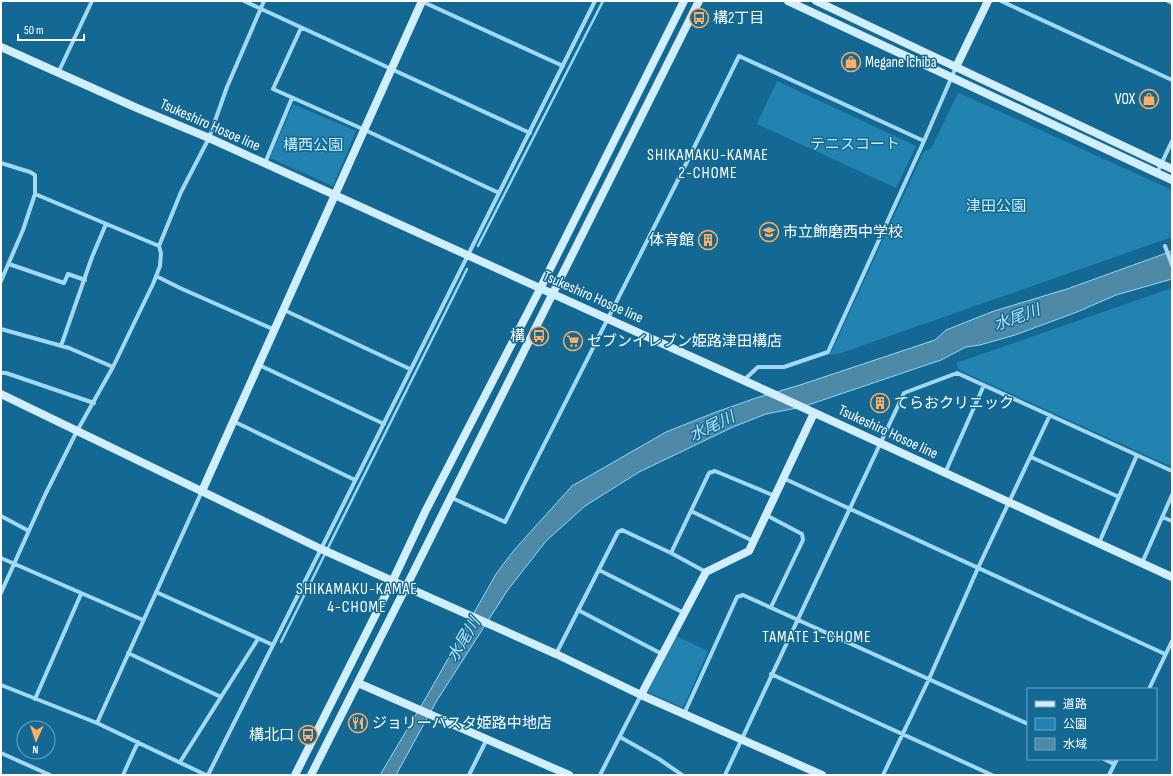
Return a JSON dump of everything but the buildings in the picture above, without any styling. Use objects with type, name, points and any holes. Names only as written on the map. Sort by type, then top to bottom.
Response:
[{"type":"street","points":[[58,74],[92,1]]},
{"type":"street","points":[[244,1],[530,133]]},
{"type":"street","points":[[1,593],[29,530],[77,431],[113,367],[156,276],[161,260],[159,246],[181,192],[209,138],[228,87],[264,1]]},
{"type":"street","points":[[97,723],[422,1],[563,66]]},
{"type":"street","points":[[1,685],[97,723],[207,775],[595,1]]},
{"type":"street","points":[[295,775],[393,580],[426,510],[540,289],[684,1]]},
{"type":"street","points":[[311,775],[553,295],[628,141],[699,1]]},
{"type":"street","points":[[788,1],[1172,180]]},
{"type":"street","points":[[816,1],[1172,169]]},
{"type":"street","points":[[744,380],[758,367],[784,367],[828,352],[956,67],[988,1]]},
{"type":"street","points":[[1001,1],[1172,80]]},
{"type":"street","points":[[1168,1],[1172,3]]},
{"type":"street","points":[[301,28],[273,89],[365,130],[499,193]]},
{"type":"street","name":"Tsukeshiro Hosoe line","points":[[1,48],[58,74],[209,138],[553,295],[744,380],[1172,577]]},
{"type":"street","points":[[450,497],[505,522],[739,56],[924,141]]},
{"type":"street","points":[[265,164],[292,98]]},
{"type":"street","points":[[1157,173],[1172,141]]},
{"type":"street","points":[[1167,151],[1172,153]]},
{"type":"street","points":[[1,163],[30,172],[35,175],[36,180],[34,194],[23,230],[1,281]]},
{"type":"street","points":[[34,194],[159,246]]},
{"type":"street","points":[[61,346],[92,257],[106,224]]},
{"type":"street","points":[[1165,246],[1172,265]]},
{"type":"street","points":[[9,264],[64,283],[68,274],[85,280]]},
{"type":"street","points":[[156,276],[275,330]]},
{"type":"street","points":[[284,310],[410,369]]},
{"type":"street","points":[[1,329],[61,346],[113,367]]},
{"type":"street","points":[[259,365],[384,424]]},
{"type":"street","points":[[1,373],[6,373],[94,403]]},
{"type":"street","points":[[724,775],[904,393],[957,373],[1172,471]]},
{"type":"street","points":[[945,473],[984,385]]},
{"type":"street","points":[[1,394],[321,549],[556,654],[641,695],[822,775]]},
{"type":"street","points":[[600,775],[706,572],[748,551],[754,542],[774,496],[814,413]]},
{"type":"street","points":[[883,775],[929,679],[978,568],[1010,503],[1050,415]]},
{"type":"street","points":[[234,421],[355,480]]},
{"type":"street","points":[[1098,544],[1137,455]]},
{"type":"street","points":[[1031,457],[1119,497]]},
{"type":"street","points":[[671,553],[709,473],[715,471],[774,496]]},
{"type":"street","points":[[783,478],[1165,654]]},
{"type":"street","points":[[1142,563],[1172,495]]},
{"type":"street","points":[[691,511],[754,542]]},
{"type":"street","points":[[766,515],[802,534],[803,540],[771,607]]},
{"type":"street","points":[[1,516],[29,530]]},
{"type":"street","points":[[1162,517],[1172,521]]},
{"type":"street","points":[[556,654],[618,532],[622,530],[671,553],[706,572]]},
{"type":"street","points":[[1,558],[81,594],[144,620]]},
{"type":"street","points":[[599,570],[684,613]]},
{"type":"street","points":[[156,592],[273,645]]},
{"type":"street","points":[[35,698],[81,594]]},
{"type":"street","points":[[684,714],[737,597],[743,595],[1027,724]]},
{"type":"street","points":[[578,610],[663,654]]},
{"type":"street","points":[[180,762],[258,639]]},
{"type":"street","points":[[1149,688],[1172,641]]},
{"type":"street","points":[[128,654],[222,697]]},
{"type":"street","points":[[771,674],[992,775]]},
{"type":"street","points":[[358,683],[569,775]]},
{"type":"street","points":[[620,737],[659,759],[682,775]]},
{"type":"street","points":[[469,775],[487,738]]},
{"type":"street","points":[[123,775],[138,742]]},
{"type":"street","points":[[1,753],[50,775]]},
{"type":"street","points":[[1106,760],[1114,764]]},
{"type":"street","points":[[1109,775],[1116,760]]},
{"type":"green space","name":"テニスコート","points":[[777,81],[916,146],[896,188],[757,124]]},
{"type":"green space","name":"津田公園","points":[[959,93],[1172,190],[1172,237],[838,354],[830,355],[924,151],[931,149]]},
{"type":"green space","name":"構西公園","points":[[293,104],[356,131],[333,186],[270,158]]},
{"type":"green space","points":[[1172,288],[1172,467],[959,370],[956,363]]},
{"type":"green space","points":[[676,636],[708,651],[683,708],[648,692]]},
{"type":"water","name":"水尾川","points":[[1172,251],[1172,279],[1116,295],[1077,312],[1015,335],[980,345],[966,347],[941,360],[802,407],[766,414],[733,427],[639,472],[585,506],[546,541],[507,591],[436,702],[396,775],[380,775],[427,696],[496,574],[515,549],[572,486],[666,432],[716,412],[935,340],[946,330],[994,311],[1067,289]]},
{"type":"waterway","points":[[478,246],[603,1]]},
{"type":"waterway","points":[[281,642],[467,269]]},
{"type":"place","name":"構2丁目","points":[[699,18]]},
{"type":"place","name":"Megane Ichiba","points":[[851,62]]},
{"type":"place","name":"VOX","points":[[1149,99]]},
{"type":"place","name":"市立飾磨西中学校","points":[[769,232]]},
{"type":"place","name":"体育館","points":[[708,240]]},
{"type":"place","name":"構","points":[[539,336]]},
{"type":"place","name":"セブンイレブン姫路津田構店","points":[[573,341]]},
{"type":"place","name":"てらおクリニック","points":[[880,403]]},
{"type":"place","name":"ジョリーパスタ姫路中地店","points":[[358,723]]},
{"type":"place","name":"構北口","points":[[308,735]]},
{"type":"district","name":"SHIKAMAKU-KAMAE 2-CHOME","points":[[708,164]]},
{"type":"district","name":"SHIKAMAKU-KAMAE 4-CHOME","points":[[357,598]]},
{"type":"district","name":"TAMATE 1-CHOME","points":[[817,637]]}]
